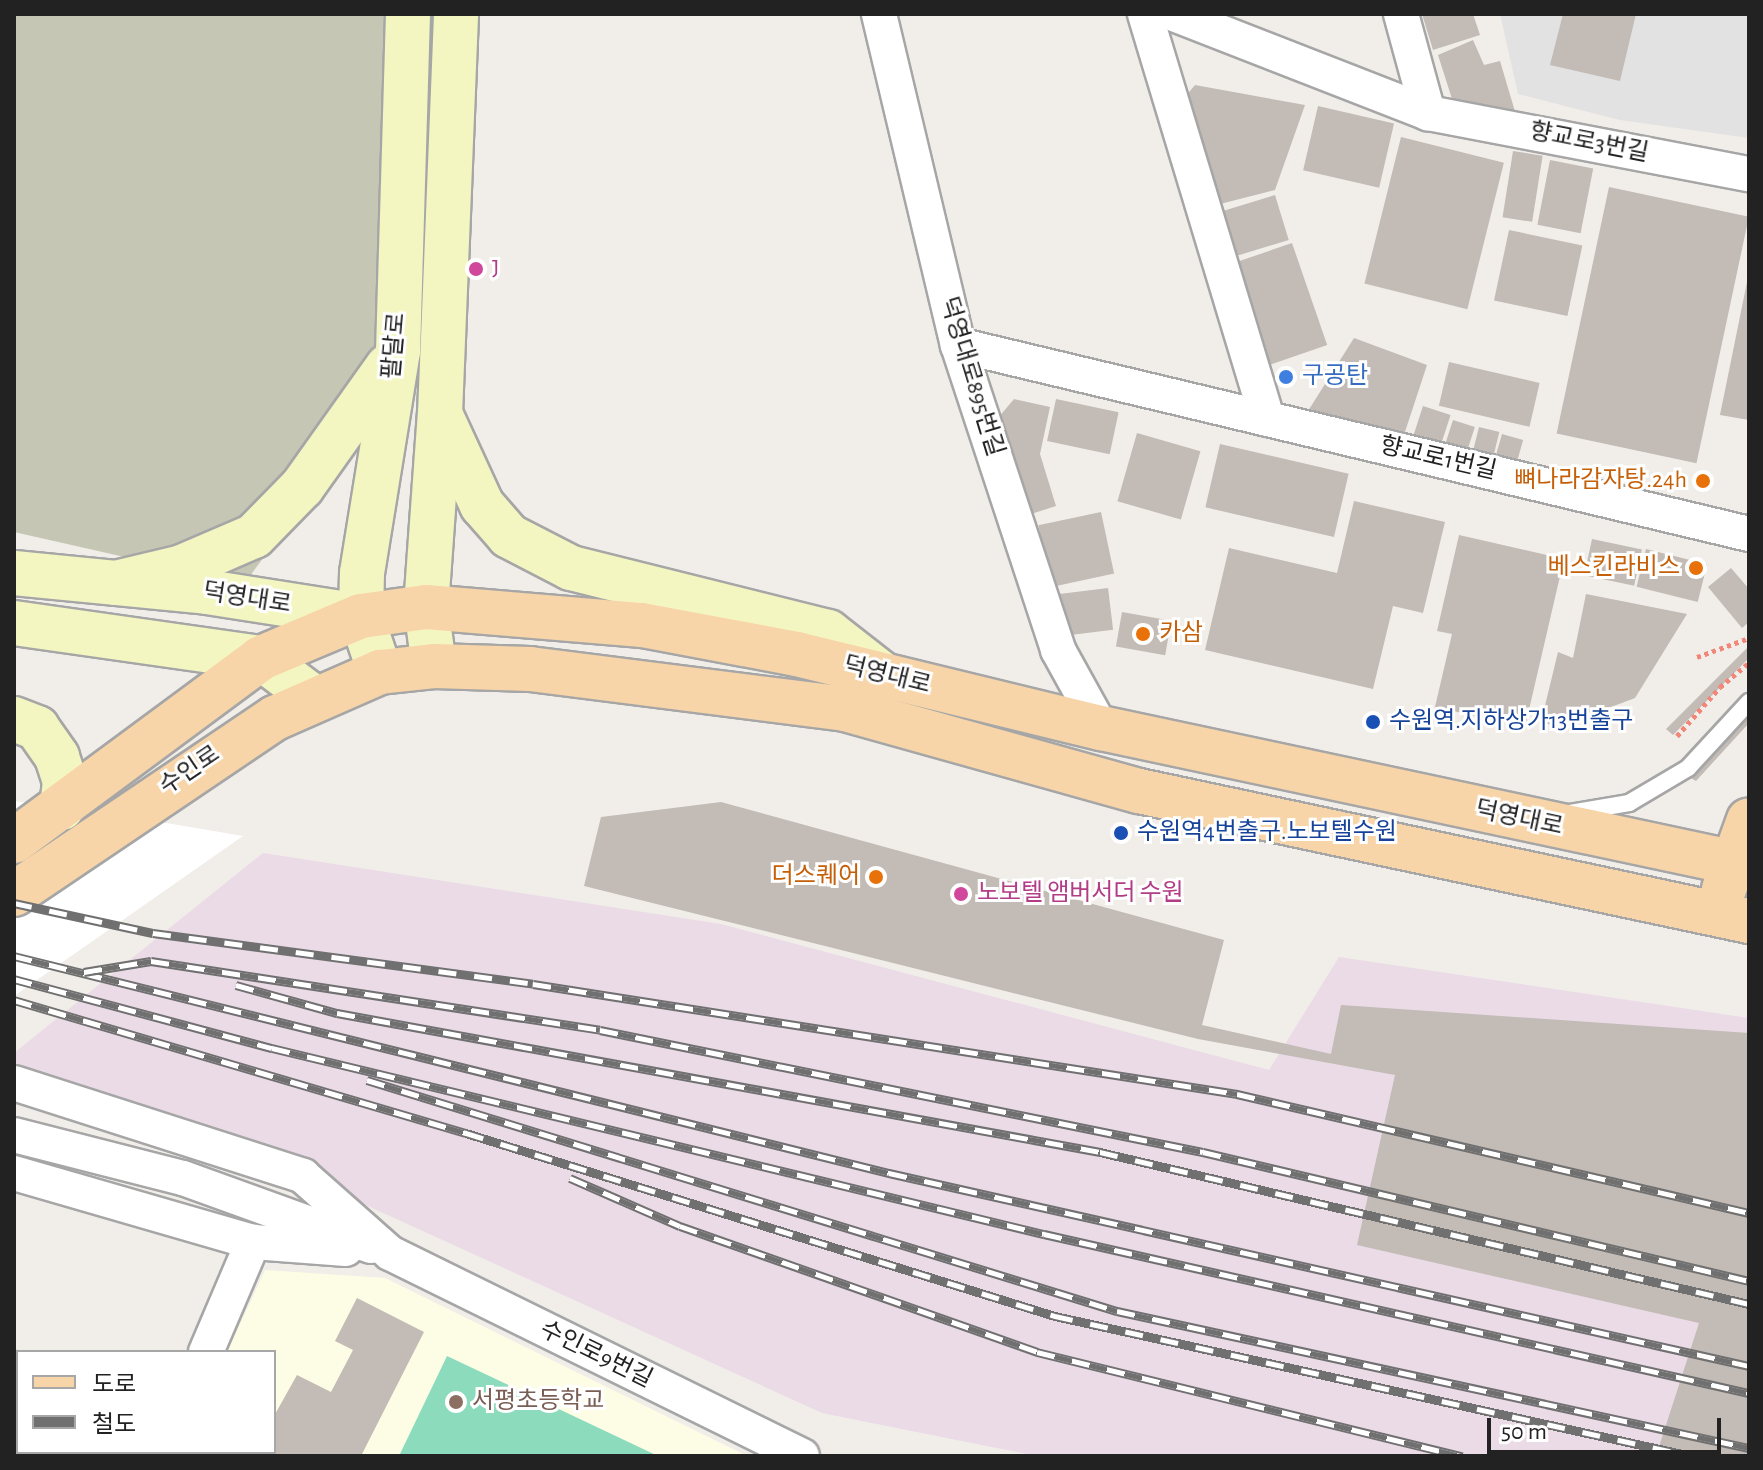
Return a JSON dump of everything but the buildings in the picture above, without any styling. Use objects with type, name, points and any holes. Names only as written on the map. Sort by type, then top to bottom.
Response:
[{"type":"main road","name":"팔달로","points":[[380,672],[361,616],[373,485],[398,351],[408,14]]},
{"type":"main road","name":"팔달로","points":[[434,666],[426,607],[440,414],[456,14]]},
{"type":"main road","points":[[116,583],[182,567],[254,536],[338,441],[398,351]]},
{"type":"main road","points":[[440,414],[482,505],[509,536],[571,568],[828,632],[883,675]]},
{"type":"main road","name":"덕영대로","points":[[14,573],[116,583],[361,616],[426,607],[642,625],[883,675],[1101,728],[1525,821],[1739,864]]},
{"type":"main road","name":"수인로","points":[[14,841],[261,658],[361,616]]},
{"type":"main road","points":[[14,623],[261,658],[313,697]]},
{"type":"main road","name":"덕영대로","points":[[380,672],[434,666],[530,669],[845,709],[1139,791],[1734,918]]},
{"type":"main road","name":"수인로","points":[[14,894],[241,737],[313,697],[380,672]]},
{"type":"main road","points":[[14,719],[37,728],[57,757],[65,782],[62,808]]},
{"type":"main road","points":[[1734,918],[1739,864],[1749,820]]},
{"type":"street","name":"덕영대로895번길","points":[[879,14],[958,345],[1058,650],[1101,728]]},
{"type":"street","points":[[1145,14],[1267,419]]},
{"type":"street","name":"향교로3번길","points":[[1174,14],[1428,113],[1749,174]]},
{"type":"street","points":[[1401,14],[1428,113]]},
{"type":"street","name":"향교로1번길","points":[[958,345],[1749,534]]},
{"type":"street","name":"수인로9번길","points":[[14,1083],[303,1176],[390,1253],[802,1456]]},
{"type":"street","points":[[14,1135],[183,1178],[390,1253]]},
{"type":"street","name":"수인로9번길","points":[[14,1173],[253,1242],[390,1253]]},
{"type":"street","points":[[207,1350],[253,1242]]},
{"type":"lane","points":[[1525,821],[1629,803],[1688,768],[1749,702]]},
{"type":"path","points":[[1697,657],[1749,638]]},
{"type":"path","points":[[1677,736],[1720,687],[1749,663]]},
{"type":"shaded area","points":[[14,14],[393,14],[377,403],[244,584],[14,532]]},
{"type":"shaded area","points":[[1500,14],[1749,14],[1749,138],[1620,120],[1518,94]]},
{"type":"shaded area","points":[[263,853],[721,924],[1269,1070],[1339,957],[1749,1018],[1749,1456],[1037,1456],[822,1413],[280,1166],[14,1080],[14,1053]]},
{"type":"shaded area","name":"서평초등학교","points":[[265,1270],[385,1278],[747,1456],[180,1456],[276,1454],[276,1350],[228,1350]]},
{"type":"shaded area","points":[[14,1348],[20,1350],[16,1350],[16,1454],[171,1456],[14,1456]]},
{"type":"green space","points":[[447,1356],[658,1456],[399,1456]]},
{"type":"pier","points":[[14,801],[125,816],[243,836],[14,996]]},
{"type":"railway","points":[[14,903],[153,933],[533,984],[1237,1094],[1749,1213]]},
{"type":"railway","points":[[14,956],[889,1173],[1749,1366]]},
{"type":"railway","points":[[84,972],[151,961],[600,1030],[1203,1152],[1749,1281]]},
{"type":"railway","points":[[14,979],[272,1048],[1044,1234],[1749,1393]]},
{"type":"railway","points":[[236,985],[337,1013],[1100,1152],[1749,1304]]},
{"type":"railway","points":[[14,1000],[466,1133],[1055,1316],[1692,1456]]},
{"type":"railway","points":[[367,1080],[1117,1311],[1749,1448]]},
{"type":"railway","points":[[570,1178],[680,1226],[1037,1352],[1462,1456]]},
{"type":"place","name":"J","points":[[476,269]]},
{"type":"place","name":"구공탄","points":[[1286,377]]},
{"type":"place","name":"뼈나라감자탕.24h","points":[[1703,481]]},
{"type":"place","name":"베스킨라비스","points":[[1696,568]]},
{"type":"place","name":"카삼","points":[[1143,634]]},
{"type":"place","name":"수원역.지하상가13번출구","points":[[1373,722]]},
{"type":"place","name":"수원역4번출구.노보텔수원","points":[[1121,833]]},
{"type":"place","name":"더스퀘어","points":[[876,877]]},
{"type":"place","name":"노보텔 앰버서더 수원","points":[[961,894]]},
{"type":"place","name":"서평초등학교","points":[[456,1402]]}]
